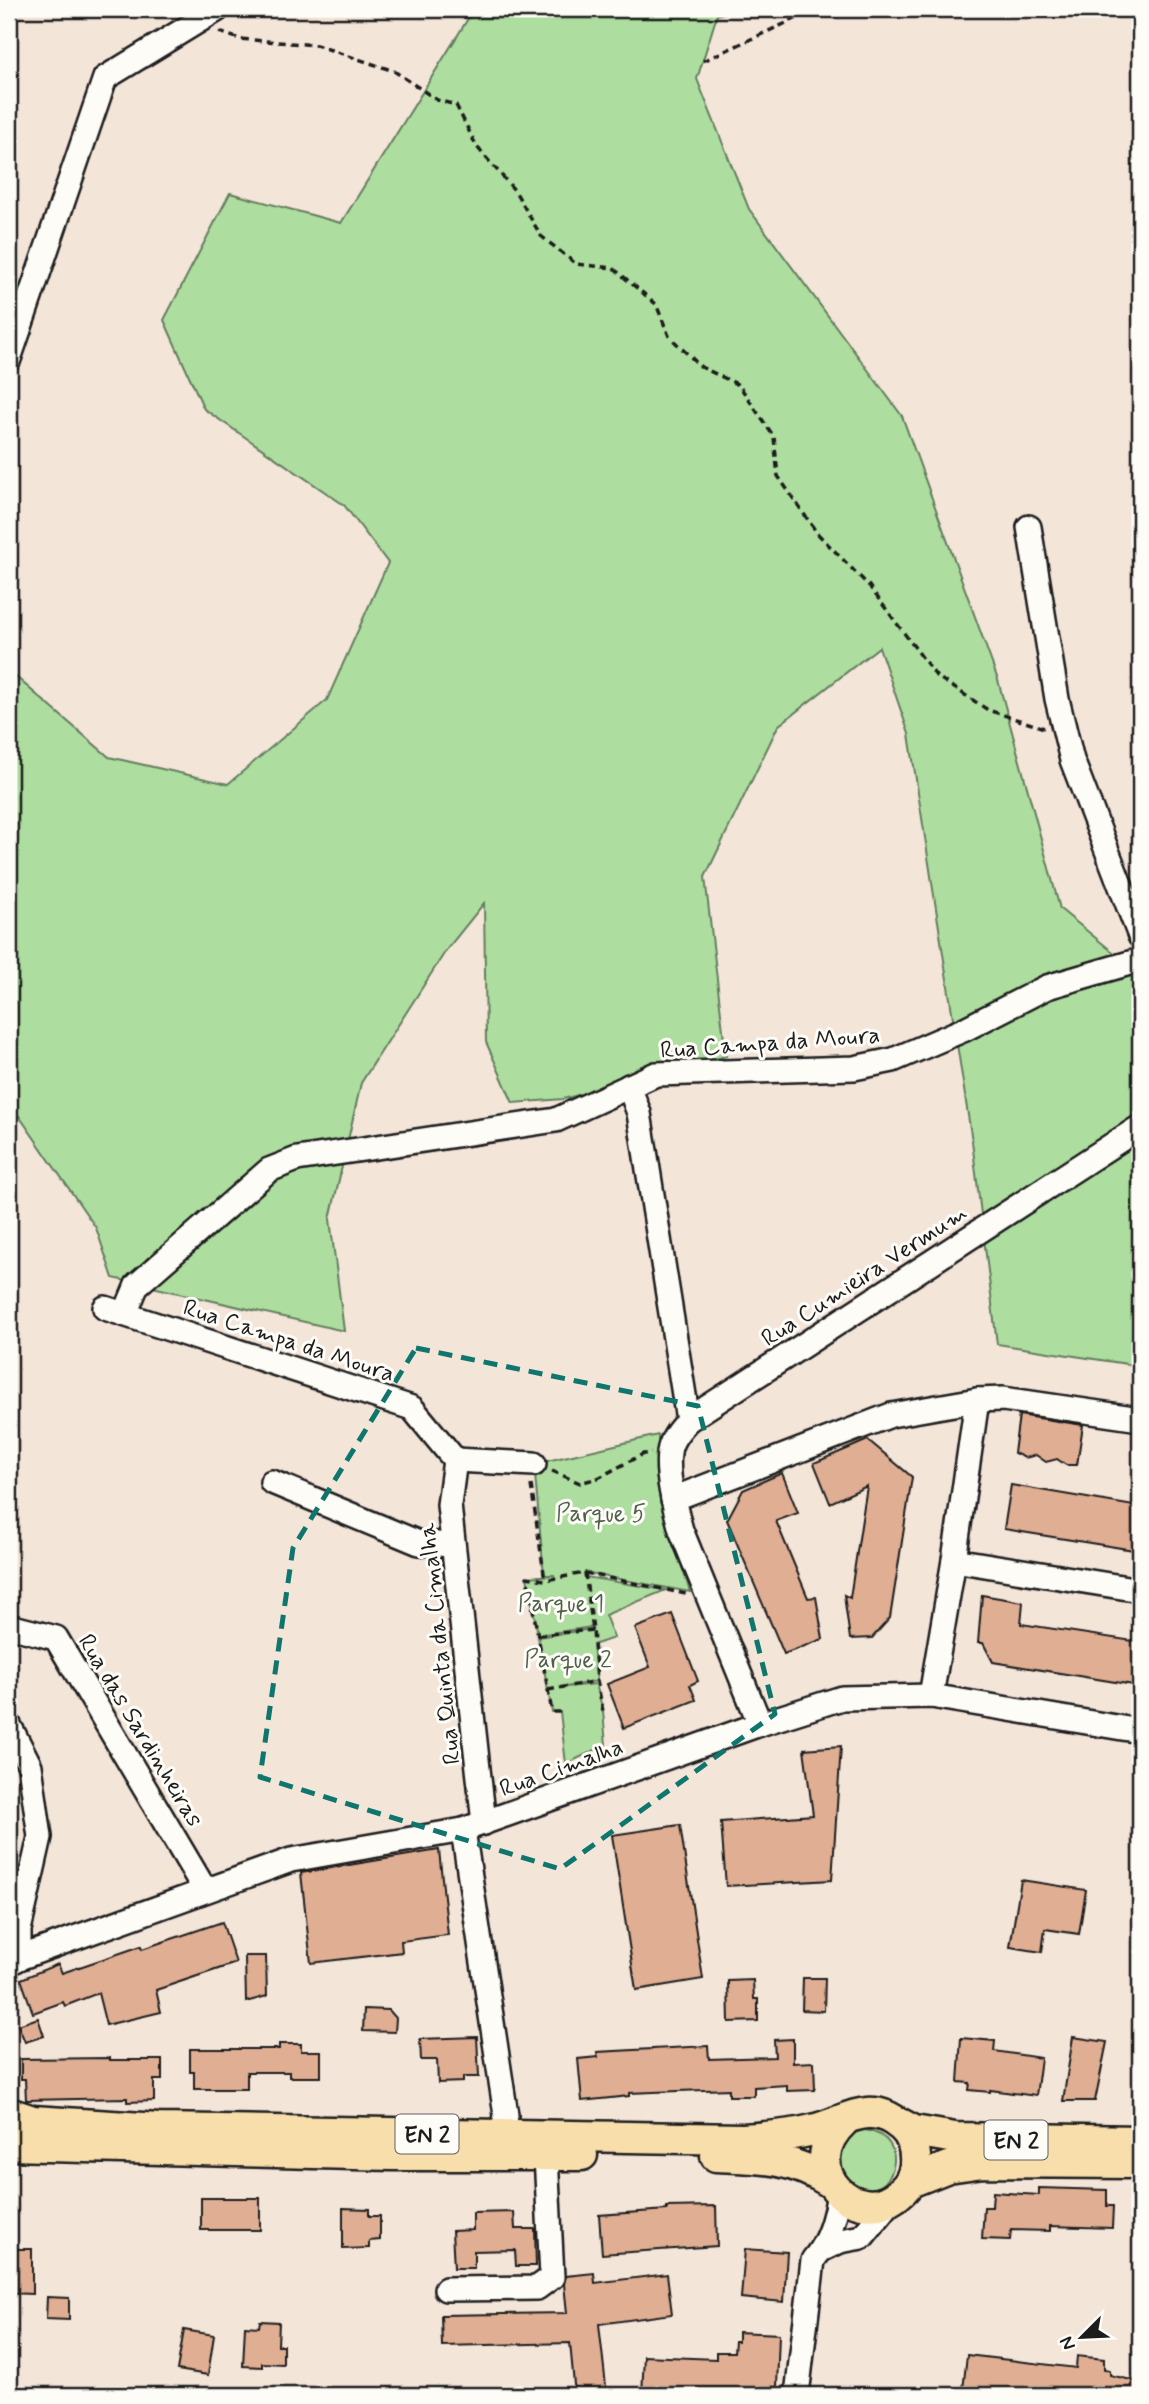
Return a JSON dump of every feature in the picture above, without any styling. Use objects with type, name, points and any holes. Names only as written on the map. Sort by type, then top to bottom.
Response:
[{"type":"main road","name":"EN 2","points":[[9,2113],[33,2121],[145,2128],[742,2138],[812,2130],[869,2113],[883,2114],[914,2131],[955,2138],[1140,2141]]},
{"type":"main road","points":[[895,2120],[905,2129],[912,2141],[915,2155],[915,2169],[902,2190]]},
{"type":"main road","points":[[835,2188],[825,2169],[824,2155],[834,2130],[844,2121]]},
{"type":"main road","name":"EN 2","points":[[9,2145],[373,2155],[710,2156],[784,2161],[809,2169],[852,2201],[866,2205],[880,2204],[948,2167],[983,2162],[1140,2163]]},
{"type":"street","points":[[9,359],[105,79],[218,9]]},
{"type":"street","points":[[1029,527],[1057,699],[1072,760],[1140,936]]},
{"type":"street","name":"Rua Campa da Moura","points":[[455,1460],[412,1408],[115,1311],[137,1285],[269,1170],[297,1159],[556,1120],[656,1074],[854,1068],[893,1060],[963,1030],[1047,987],[1140,960]]},
{"type":"street","points":[[629,1086],[639,1113],[688,1420]]},
{"type":"street","name":"Rua Cumieira Vermum","points":[[668,1452],[677,1432],[688,1420],[1140,1127]]},
{"type":"street","points":[[673,1499],[891,1415],[977,1400],[1003,1399],[1140,1419]]},
{"type":"street","points":[[931,1696],[977,1400]]},
{"type":"street","points":[[668,1452],[673,1499],[681,1530],[760,1724]]},
{"type":"street","points":[[455,1460],[531,1464]]},
{"type":"street","name":"Rua Quinta da Cimalha","points":[[455,1460],[449,1505],[473,1826],[506,2115],[503,2134]]},
{"type":"street","points":[[272,1482],[419,1543],[453,1545]]},
{"type":"street","points":[[954,1560],[1140,1590]]},
{"type":"street","name":"Rua das Sardinheiras","points":[[9,1626],[56,1639],[205,1890]]},
{"type":"street","name":"Rua Cimalha","points":[[14,1961],[291,1860],[473,1826],[760,1724],[842,1698],[931,1696],[1140,1731]]},
{"type":"street","points":[[9,1725],[30,1766],[40,1837],[14,1961]]},
{"type":"street","points":[[446,2289],[537,2288],[552,2277],[546,2155]]},
{"type":"street","points":[[797,2395],[813,2260],[823,2249],[832,2227],[835,2188]]},
{"type":"street","points":[[823,2249],[843,2240],[857,2240],[862,2237],[902,2190]]},
{"type":"path","points":[[703,61],[817,9]]},
{"type":"path","points":[[194,24],[240,39],[316,45],[394,71],[438,100],[457,105],[477,147],[515,191],[541,236],[576,264],[613,268],[656,304],[669,336],[701,367],[739,385],[774,437],[778,476],[817,533],[869,586],[936,676],[988,710],[1066,735]]},
{"type":"path","points":[[545,1580],[531,1464],[580,1483],[598,1478],[643,1454],[668,1452]]},
{"type":"path","points":[[584,1573],[603,1711]]},
{"type":"path","points":[[560,1712],[552,1712],[527,1577],[545,1580],[584,1573],[711,1599]]},
{"type":"path","points":[[538,1635],[593,1630]]},
{"type":"path","points":[[548,1690],[597,1681]]},
{"type":"highlighted area","points":[[416,1348],[698,1406],[775,1714],[560,1869],[260,1777],[293,1548]]},
{"type":"green space","points":[[474,9],[735,9],[717,15],[697,79],[749,209],[902,416],[998,680],[1060,909],[1140,974],[1140,1366],[997,1344],[972,1141],[909,734],[879,647],[778,726],[705,877],[726,1056],[563,1099],[513,1103],[486,1042],[484,903],[447,949],[361,1083],[330,1219],[344,1331],[113,1278],[96,1228],[19,1116],[9,1114],[9,671],[109,757],[228,784],[327,700],[388,563],[344,505],[204,409],[164,320],[230,193],[341,223]]},
{"type":"green space","name":"Parque 5","points":[[658,1435],[661,1499],[690,1592],[585,1573],[585,1577],[666,1590],[605,1615],[614,1638],[593,1645],[597,1681],[566,1687],[596,1684],[603,1711],[606,1745],[566,1764],[560,1712],[552,1712],[538,1637],[592,1629],[538,1635],[527,1577],[555,1575],[544,1575],[534,1464]]},
{"type":"green space","points":[[865,2130],[881,2135],[890,2145],[894,2156],[893,2168],[888,2178],[880,2186],[870,2190],[855,2187],[837,2170],[843,2143],[851,2135]]},
{"type":"building","points":[[1019,1415],[1083,1425],[1077,1465],[1066,1465],[1057,1459],[1046,1462],[1036,1455],[1025,1458],[1014,1453]]},
{"type":"building","points":[[868,1440],[912,1477],[890,1618],[872,1638],[850,1639],[844,1595],[850,1598],[867,1486],[830,1503],[814,1463]]},
{"type":"building","points":[[782,1473],[798,1513],[776,1521],[808,1598],[816,1597],[823,1639],[784,1654],[727,1520],[743,1490]]},
{"type":"building","points":[[1011,1485],[1140,1507],[1140,1551],[1004,1529]]},
{"type":"building","points":[[982,1595],[1023,1602],[1021,1624],[1140,1642],[1140,1686],[993,1662],[983,1643],[978,1643]]},
{"type":"building","points":[[672,1614],[698,1681],[690,1685],[696,1700],[624,1728],[607,1684],[650,1667],[635,1628]]},
{"type":"building","points":[[841,1746],[832,1880],[726,1886],[721,1822],[813,1815],[804,1749]]},
{"type":"building","points":[[680,1825],[703,1979],[636,1990],[612,1835]]},
{"type":"building","points":[[439,1850],[448,1935],[401,1941],[402,1952],[311,1963],[301,1873]]},
{"type":"building","points":[[1021,1880],[1086,1890],[1079,1934],[1045,1929],[1042,1952],[1010,1947]]},
{"type":"building","points":[[222,1922],[236,1963],[156,1990],[161,2012],[106,2025],[98,1993],[65,2006],[63,2002],[33,2013],[21,1979],[58,1964],[62,1973]]},
{"type":"building","points":[[245,1956],[266,1956],[267,1996],[246,2002]]},
{"type":"building","points":[[803,1978],[825,1978],[824,2011],[802,2010]]},
{"type":"building","points":[[753,1980],[754,1999],[758,1999],[758,2021],[729,2022],[728,1981]]},
{"type":"building","points":[[364,2009],[389,2010],[396,2018],[395,2032],[363,2031]]},
{"type":"building","points":[[38,2018],[44,2036],[25,2042],[18,2025]]},
{"type":"building","points":[[477,2037],[479,2077],[463,2077],[463,2082],[438,2083],[437,2060],[421,2060],[420,2039]]},
{"type":"building","points":[[1073,2037],[1107,2042],[1095,2101],[1063,2101]]},
{"type":"building","points":[[961,2038],[995,2041],[994,2051],[1041,2058],[1036,2096],[969,2090],[970,2083],[958,2082]]},
{"type":"building","points":[[793,2039],[793,2063],[814,2062],[815,2090],[787,2091],[787,2085],[754,2087],[754,2096],[729,2096],[729,2089],[629,2093],[629,2096],[582,2101],[578,2059],[598,2057],[597,2052],[708,2046],[709,2059],[775,2057],[774,2040]]},
{"type":"building","points":[[279,2044],[301,2044],[301,2051],[321,2051],[321,2077],[289,2077],[289,2072],[247,2072],[247,2089],[194,2089],[194,2072],[190,2072],[190,2049],[279,2049]]},
{"type":"building","points":[[21,2059],[162,2060],[162,2080],[154,2080],[154,2101],[127,2102],[127,2098],[26,2100],[25,2079],[21,2079]]},
{"type":"building","points":[[1039,2188],[1107,2190],[1107,2206],[1113,2206],[1112,2228],[1050,2226],[1050,2231],[1011,2230],[1010,2240],[982,2239],[984,2207],[992,2207],[993,2192],[1039,2195]]},
{"type":"building","points":[[201,2198],[260,2198],[260,2230],[201,2230]]},
{"type":"building","points":[[716,2206],[717,2246],[602,2254],[599,2215],[667,2210],[667,2207]]},
{"type":"building","points":[[343,2208],[369,2209],[369,2216],[380,2216],[380,2240],[369,2241],[369,2248],[343,2249]]},
{"type":"building","points":[[514,2212],[515,2229],[535,2229],[536,2266],[516,2266],[515,2250],[474,2251],[474,2268],[454,2268],[452,2231],[473,2230],[473,2213]]},
{"type":"building","points":[[9,2249],[32,2249],[32,2294],[9,2293]]},
{"type":"building","points":[[745,2249],[787,2252],[784,2302],[741,2298]]},
{"type":"building","points":[[594,2273],[595,2283],[667,2274],[672,2314],[599,2324],[607,2395],[575,2395],[570,2343],[442,2346],[441,2315],[567,2313],[564,2284],[566,2276]]},
{"type":"building","points":[[47,2297],[69,2298],[69,2320],[46,2319]]},
{"type":"building","points":[[260,2321],[279,2322],[278,2345],[283,2345],[283,2364],[243,2366],[245,2326],[259,2327]]},
{"type":"building","points":[[184,2330],[214,2335],[208,2375],[177,2370]]},
{"type":"building","points":[[738,2332],[779,2334],[777,2387],[761,2387],[761,2395],[642,2394],[644,2356],[716,2359],[716,2352],[734,2352]]},
{"type":"building","points":[[967,2355],[1076,2368],[1077,2356],[1104,2359],[1104,2369],[1110,2370],[1110,2375],[1140,2382],[1140,2395],[1048,2391],[1048,2394],[1037,2392],[1037,2395],[976,2395],[976,2392],[963,2390]]},
{"type":"park label","name":"Parque 1","points":[[561,1603]]},
{"type":"park label","name":"Parque 2","points":[[568,1659]]}]
